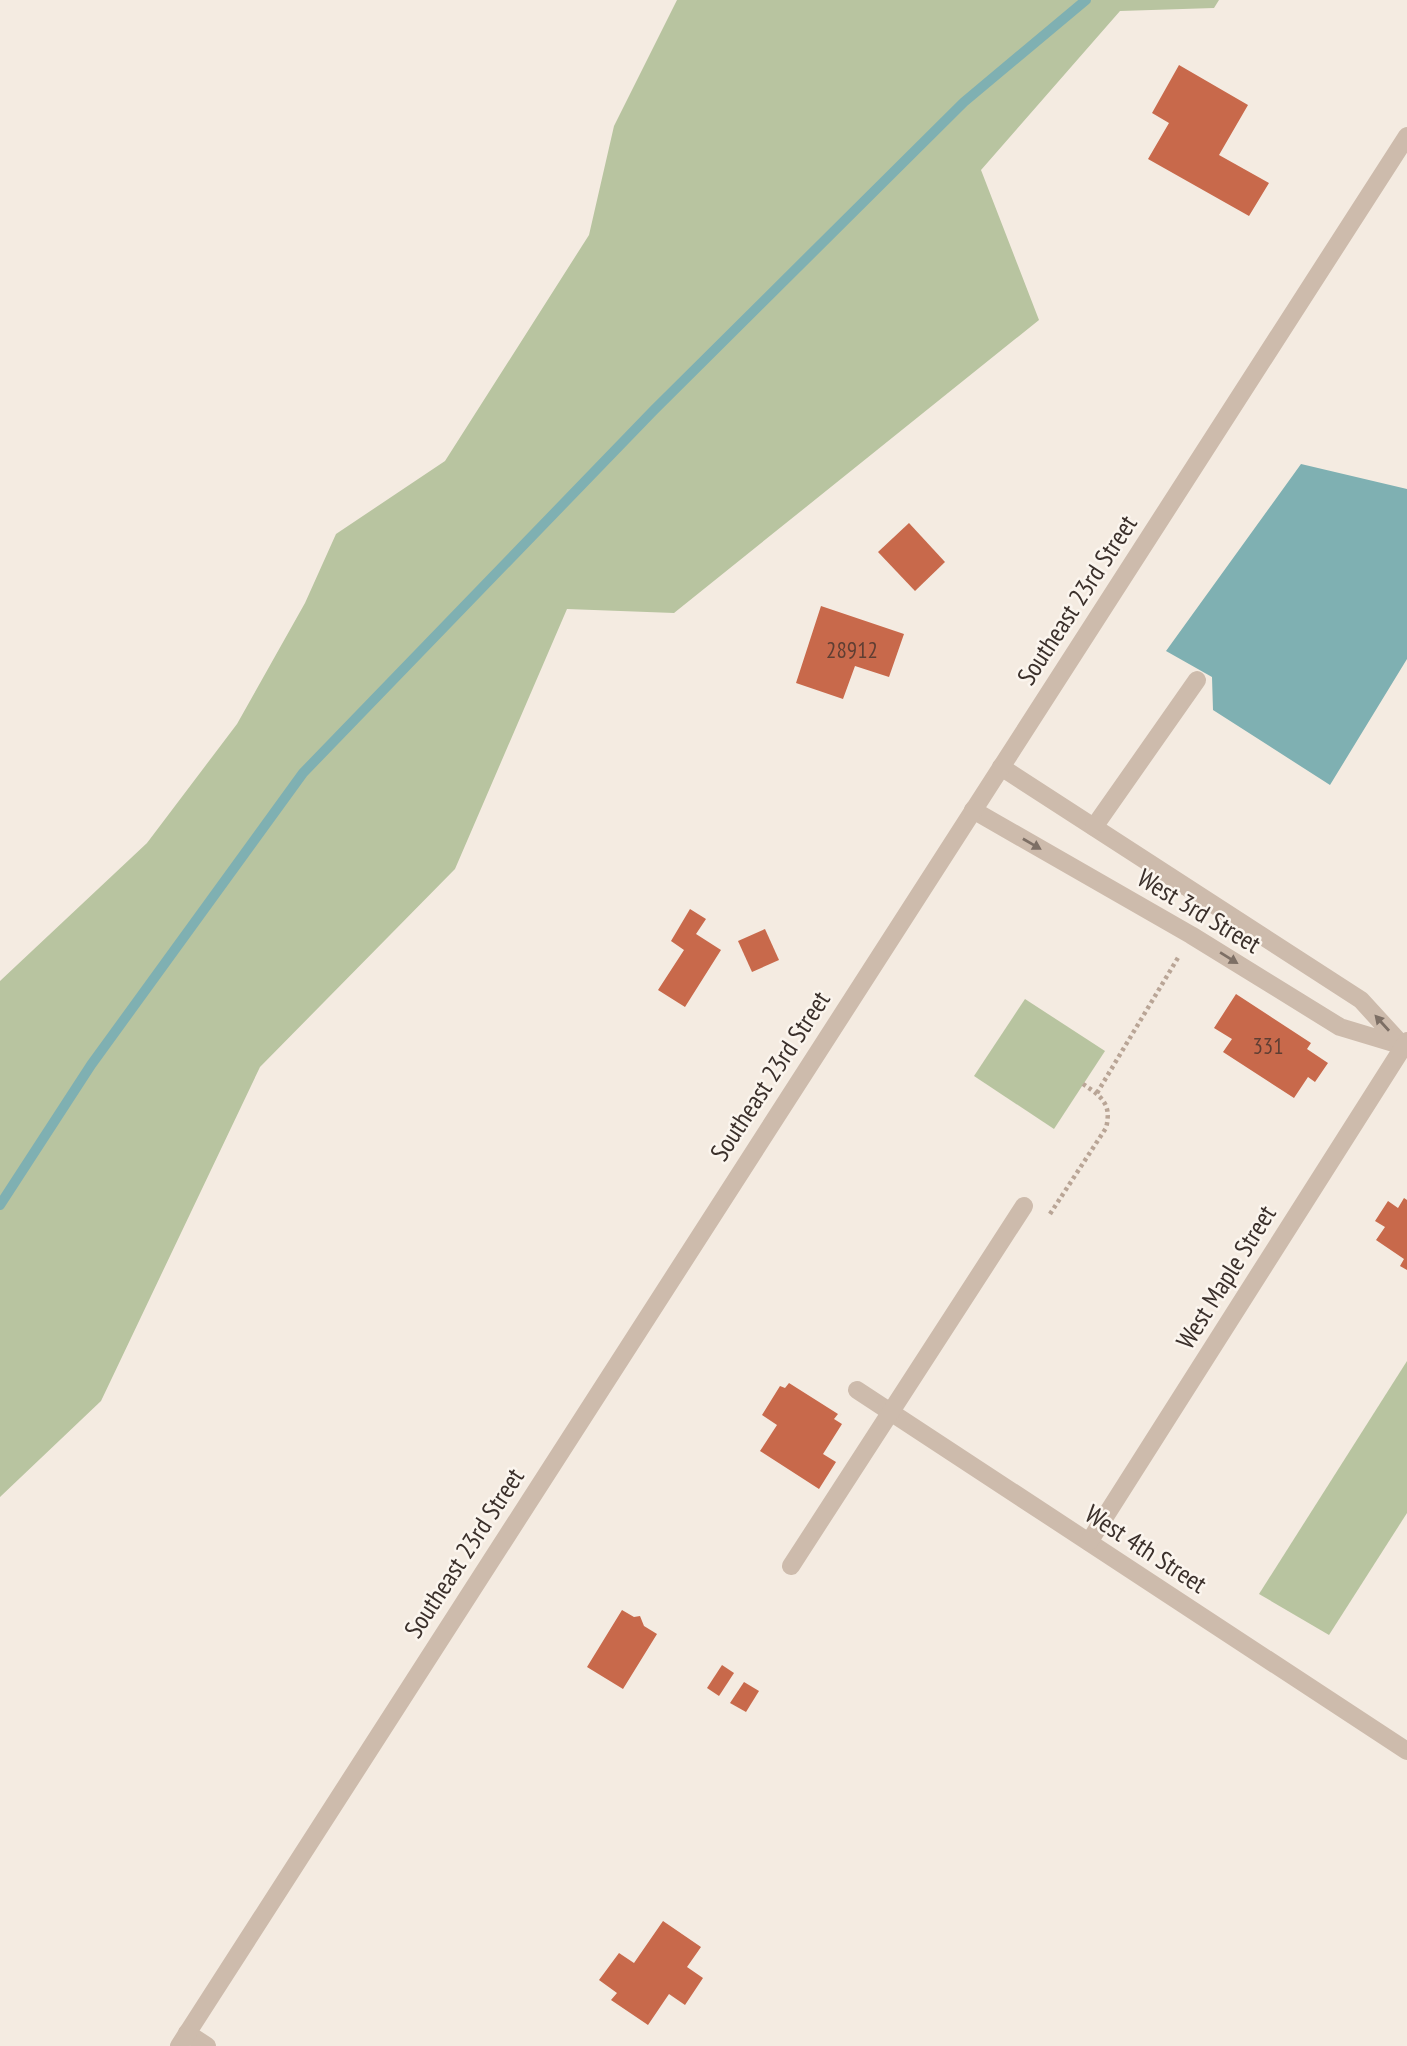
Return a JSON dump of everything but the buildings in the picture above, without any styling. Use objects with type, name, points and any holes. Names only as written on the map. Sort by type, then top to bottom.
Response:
[{"type":"street","name":"Southeast 23rd Street","points":[[183,2039],[1407,136]]},
{"type":"street","points":[[1094,827],[1196,680]]},
{"type":"street","name":"West 3rd Street","points":[[1001,767],[1361,1000],[1406,1045]]},
{"type":"street","name":"West 3rd Street","points":[[973,810],[1191,935],[1340,1027],[1406,1045]]},
{"type":"street","name":"West Maple Street","points":[[1089,1542],[1406,1045]]},
{"type":"street","points":[[791,1566],[1024,1206]]},
{"type":"street","name":"West 4th Street","points":[[857,1390],[1407,1751]]},
{"type":"street","points":[[183,2039],[207,2046]]},
{"type":"path","points":[[1097,1093],[1191,935]]},
{"type":"green space","points":[[677,0],[1219,0],[1214,8],[1120,11],[981,170],[1039,320],[674,613],[567,609],[455,869],[260,1067],[101,1401],[0,1497],[0,981],[147,843],[237,724],[305,603],[336,534],[445,461],[589,235],[614,126]]},
{"type":"green space","points":[[1025,999],[1105,1051],[1054,1129],[974,1076]]},
{"type":"green space","points":[[1407,1361],[1407,1513],[1329,1635],[1259,1594]]},
{"type":"water","points":[[1301,464],[1407,489],[1407,659],[1330,785],[1213,710],[1212,677],[1166,651]]},
{"type":"waterway","points":[[0,1205],[91,1065],[303,773],[654,410],[964,102],[1086,0]]}]
